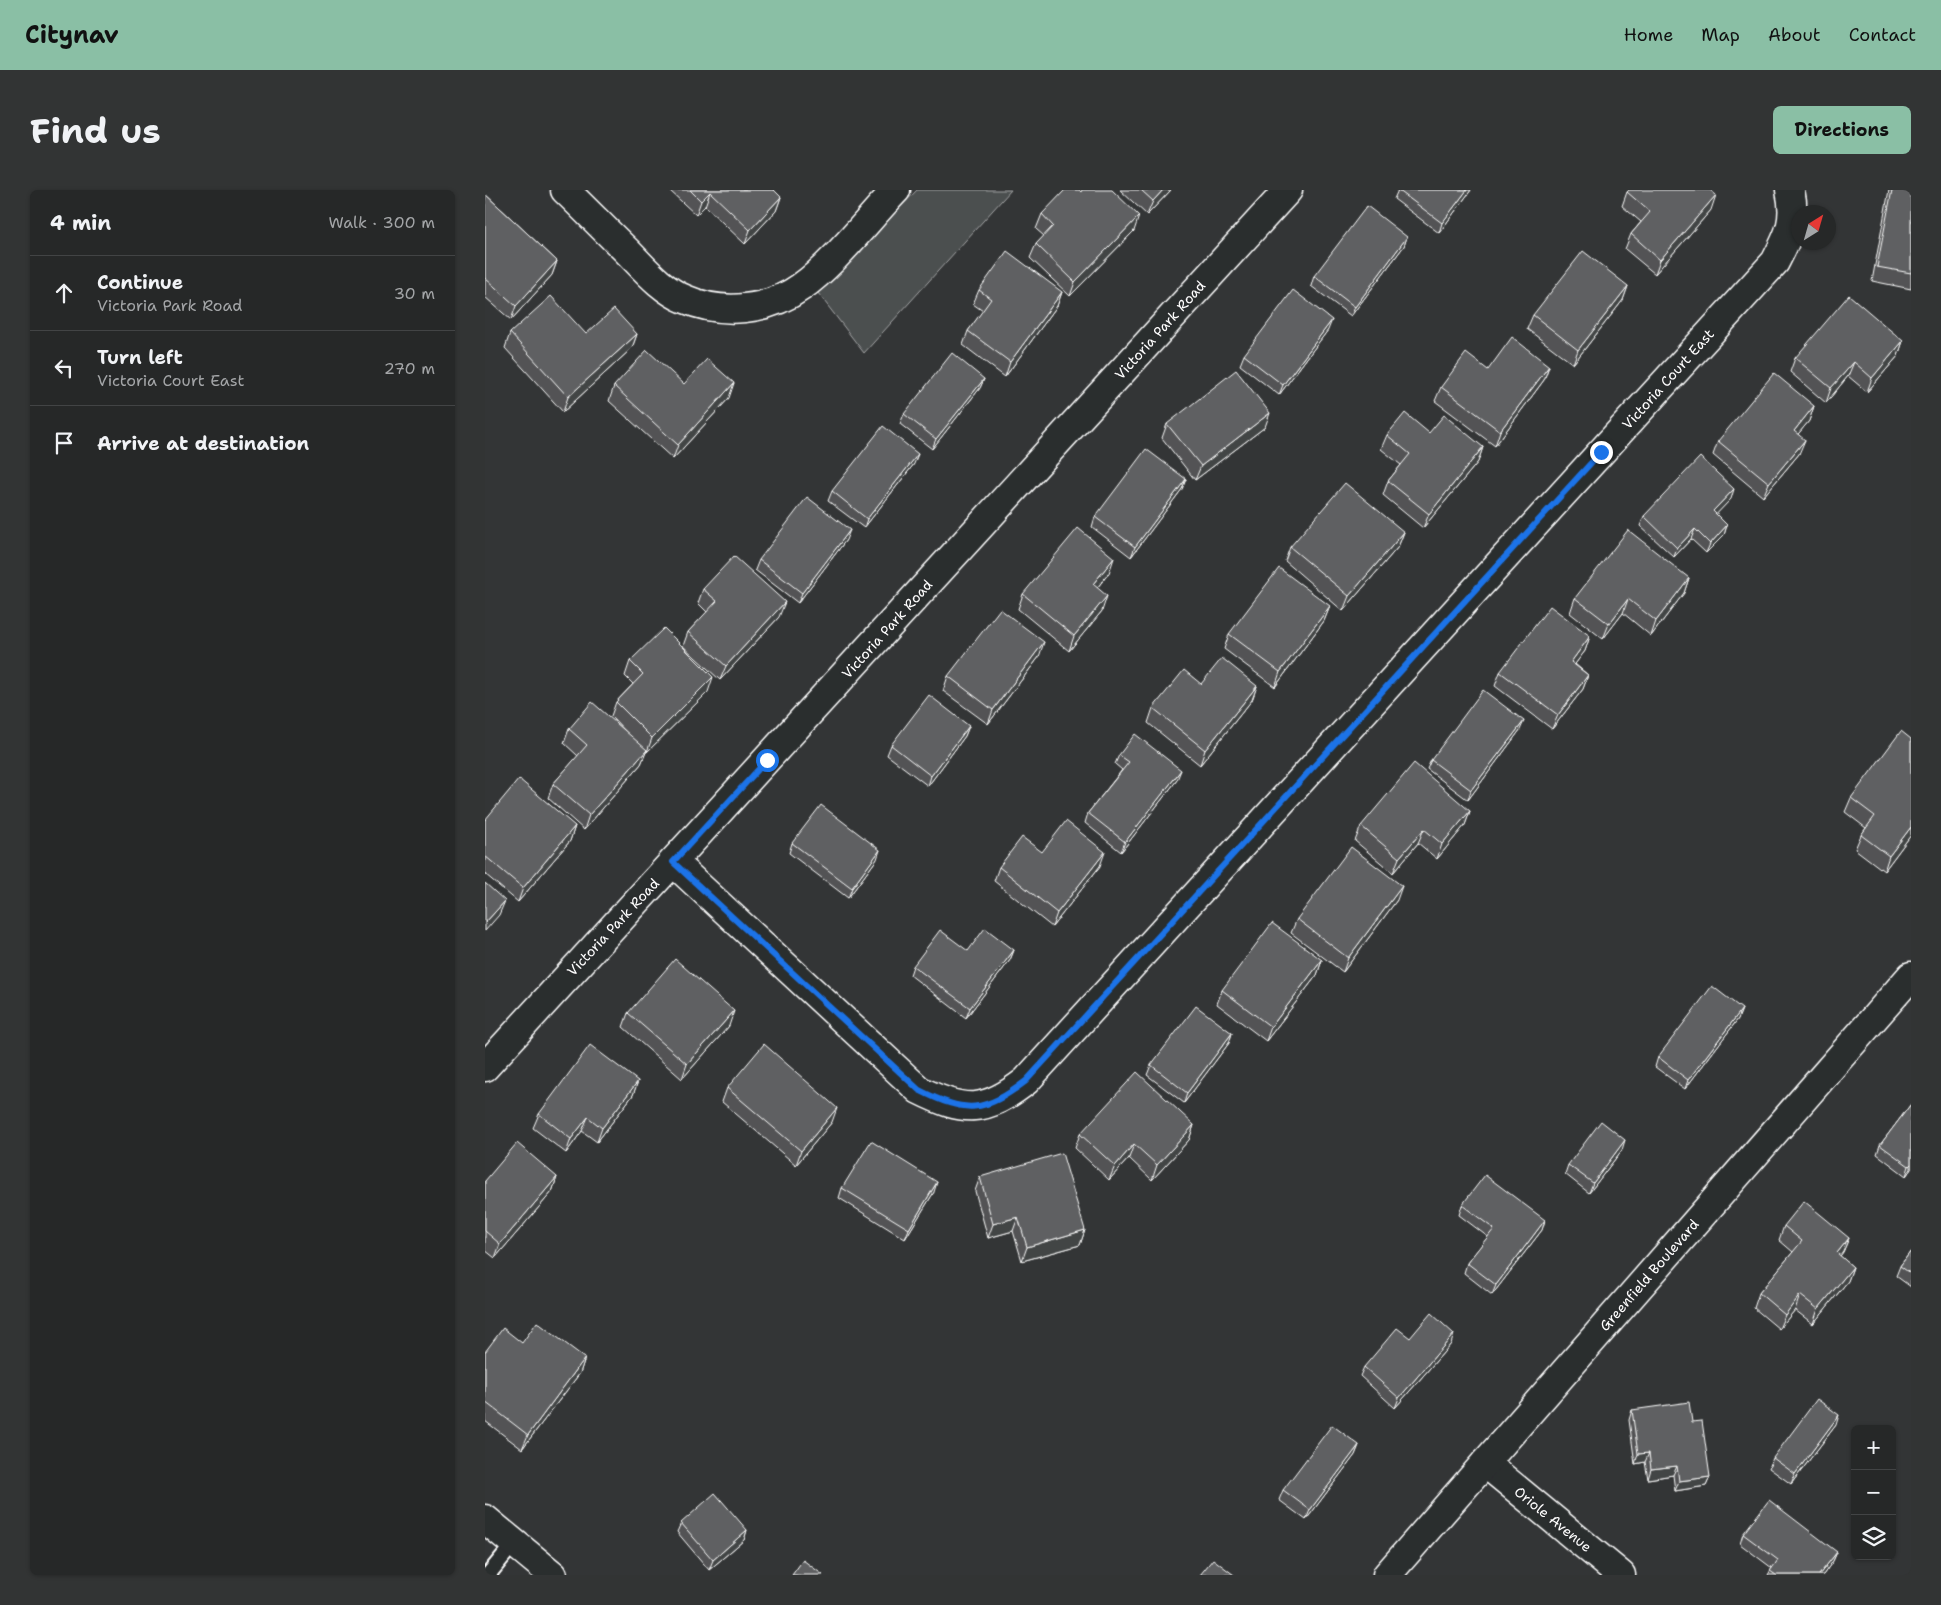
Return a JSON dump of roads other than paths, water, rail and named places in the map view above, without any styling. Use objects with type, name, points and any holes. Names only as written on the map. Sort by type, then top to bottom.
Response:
[{"type":"street","points":[[565,190],[657,281],[685,299],[717,308],[739,308],[776,302],[801,287],[822,268],[896,190]]},
{"type":"street","name":"Victoria Park Road","points":[[485,1067],[1288,190]]},
{"type":"street","name":"Victoria Court East","points":[[673,862],[919,1090],[946,1104],[975,1107],[1004,1098],[1026,1081],[1775,262],[1791,230],[1794,207],[1790,190]]},
{"type":"street","name":"Greenfield Boulevard","points":[[1387,1575],[1911,976]]},
{"type":"street","name":"Oriole Avenue","points":[[1485,1463],[1621,1575]]},
{"type":"street","points":[[485,1519],[553,1575]]},
{"type":"lane","points":[[488,1575],[514,1543]]}]
